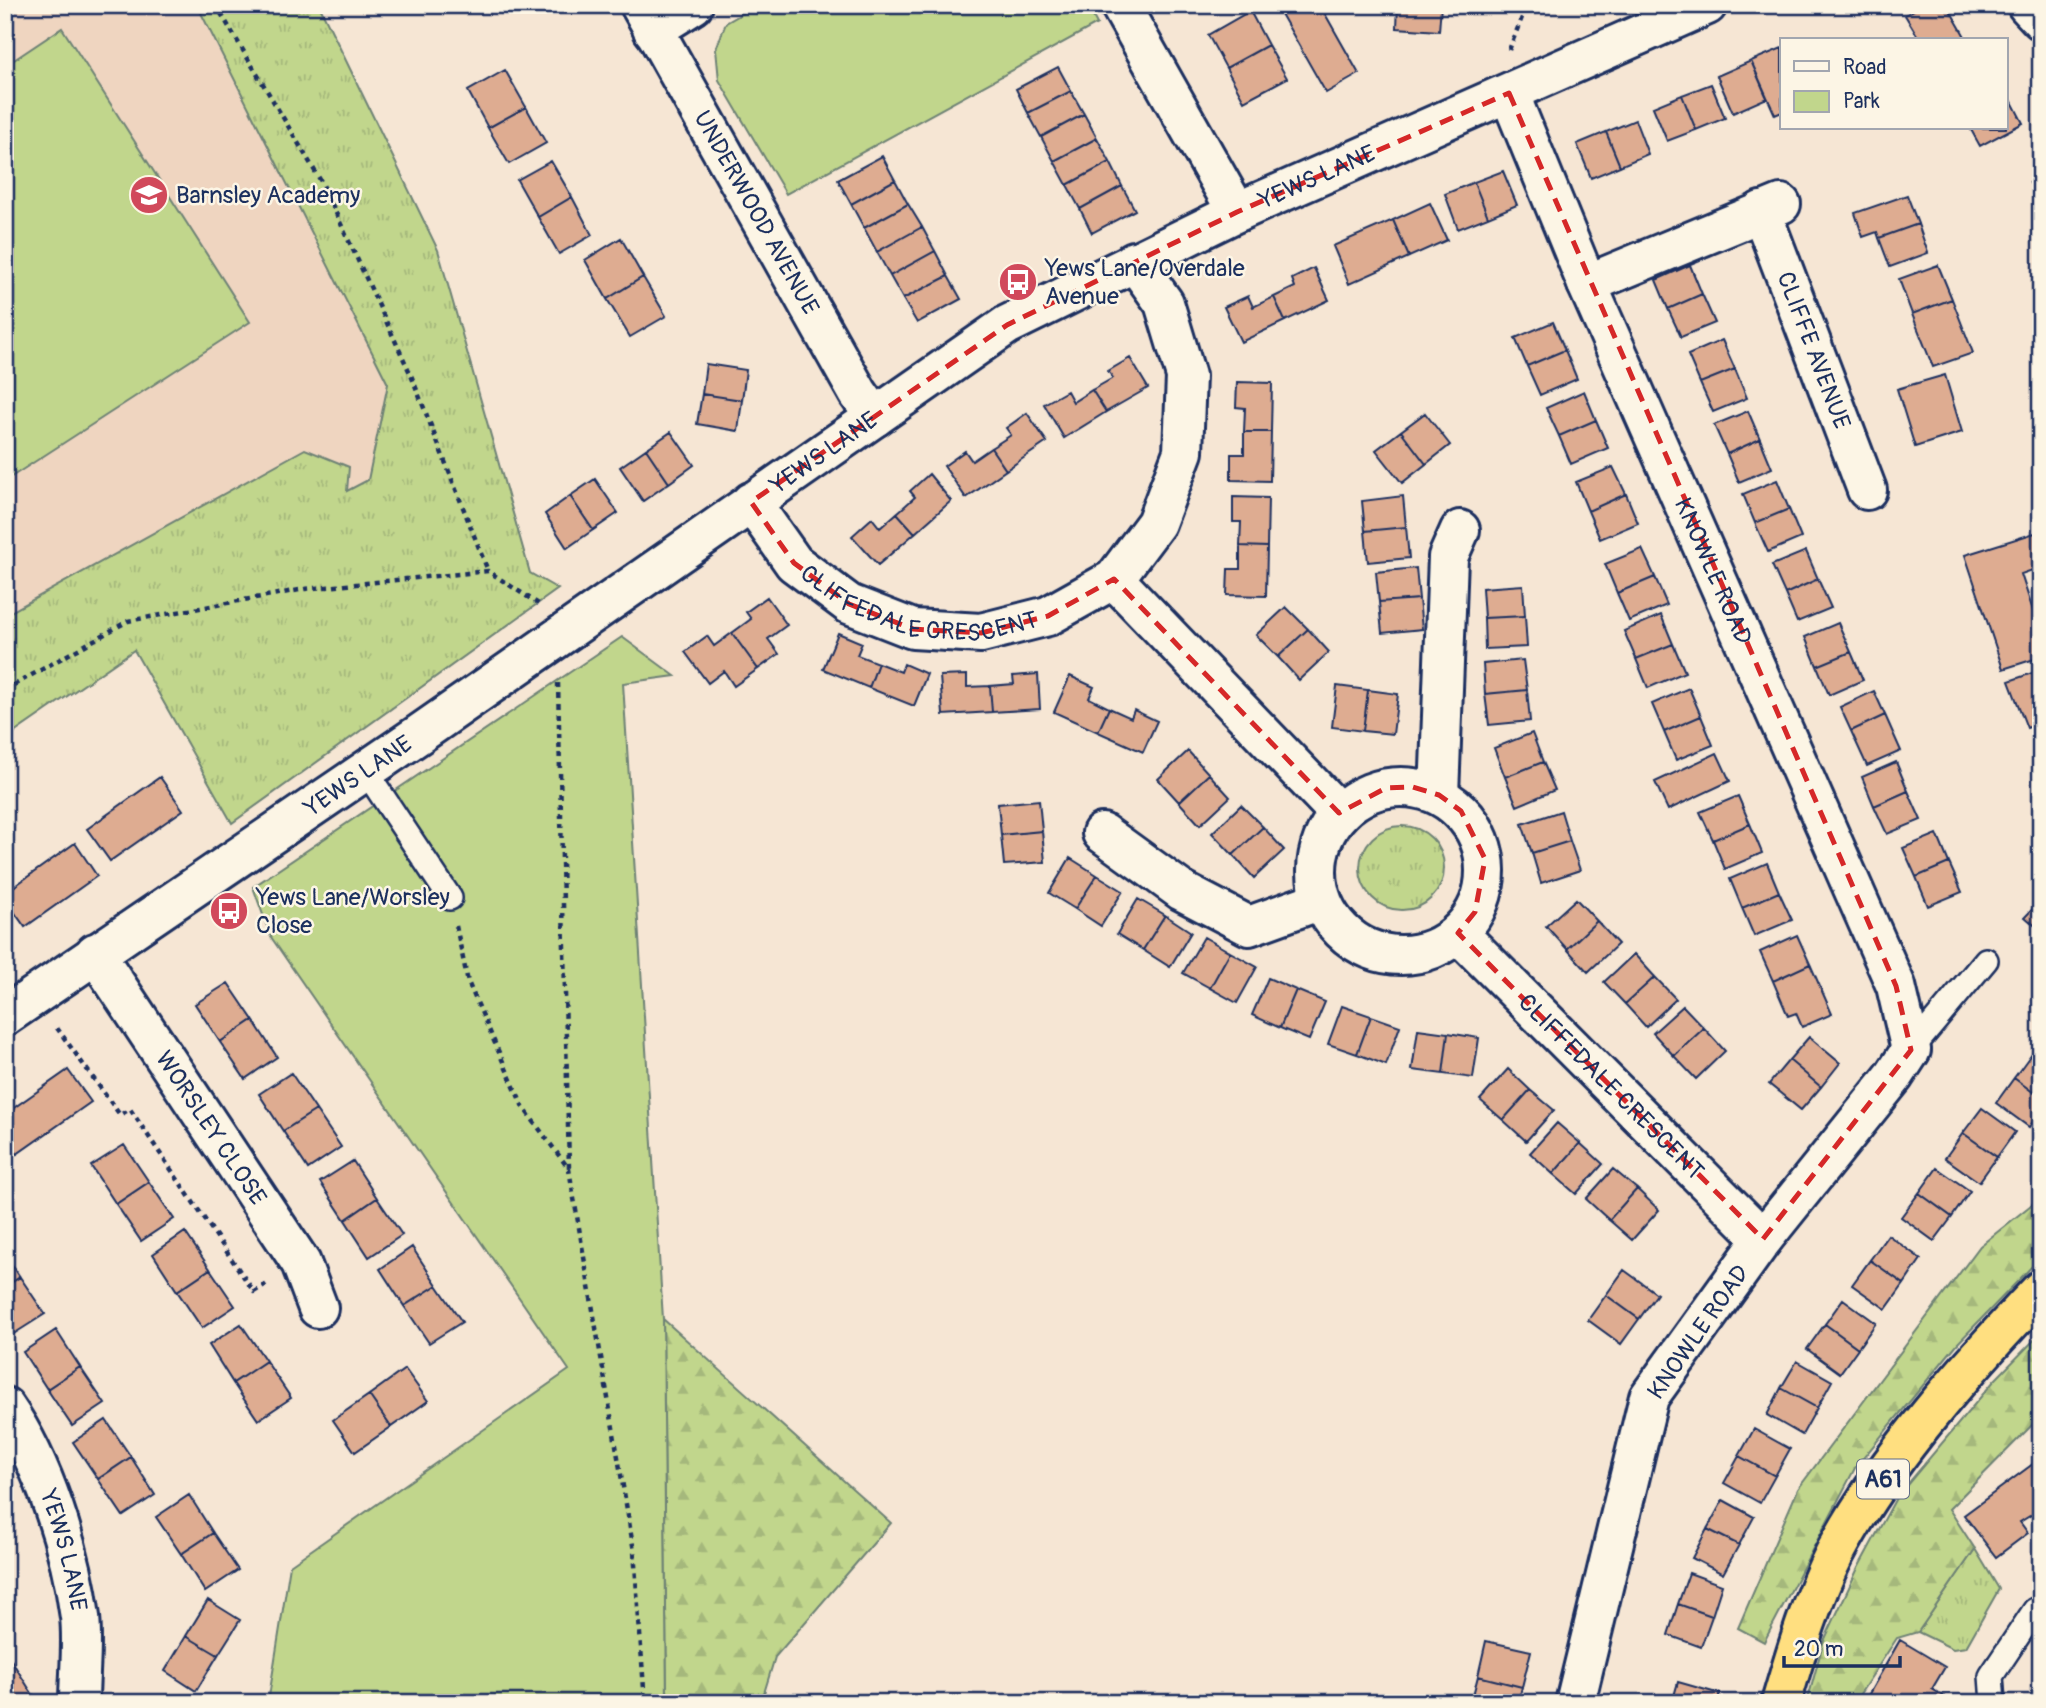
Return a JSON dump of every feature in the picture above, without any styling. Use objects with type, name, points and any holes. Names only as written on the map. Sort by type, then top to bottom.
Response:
[{"type":"highway","name":"A61","points":[[1781,1703],[1802,1629],[1835,1553],[1880,1482],[1974,1360],[2041,1290]]},
{"type":"street","points":[[646,18],[693,5]]},
{"type":"street","points":[[1120,5],[1237,212]]},
{"type":"street","name":"YEWS LANE","points":[[20,1006],[558,639],[1007,325],[1237,212],[1509,93],[1629,22],[1707,5]]},
{"type":"street","points":[[2027,5],[2041,20]]},
{"type":"street","name":"UNDERWOOD AVENUE","points":[[646,18],[858,393],[875,417]]},
{"type":"street","name":"KNOWLE ROAD","points":[[1509,93],[1587,284],[1896,986],[1910,1050],[1894,1076],[1763,1239],[1649,1397],[1574,1703]]},
{"type":"street","name":"CLIFFE AVENUE","points":[[1587,284],[1771,207],[1867,490]]},
{"type":"street","name":"CLIFFEDALE CRESCENT","points":[[751,502],[794,563],[849,604],[913,629],[981,633],[1048,616],[1114,579],[1156,523],[1184,452],[1186,376],[1164,303],[1134,261]]},
{"type":"street","points":[[1439,795],[1448,557],[1460,530]]},
{"type":"street","points":[[1114,579],[1339,813]]},
{"type":"street","points":[[1413,787],[1439,795],[1461,811],[1476,834],[1485,859],[1484,887],[1475,912],[1458,933],[1434,949],[1415,953],[1377,952],[1352,939],[1331,918],[1321,900],[1317,864],[1324,837],[1339,813],[1360,797],[1386,788],[1413,787]]},
{"type":"street","points":[[1102,834],[1182,891],[1249,926],[1321,900]]},
{"type":"street","name":"CLIFFEDALE CRESCENT","points":[[1458,933],[1763,1239]]},
{"type":"street","name":"WORSLEY CLOSE","points":[[95,953],[301,1263],[318,1308]]},
{"type":"street","name":"YEWS LANE","points":[[5,1407],[21,1430],[68,1557],[80,1619],[79,1703]]},
{"type":"lane","points":[[365,770],[450,898]]},
{"type":"lane","name":"KNOWLE ROAD","points":[[1910,1050],[1986,960]]},
{"type":"lane","points":[[1993,1703],[1992,1675],[2035,1610]]},
{"type":"path","points":[[216,5],[322,183],[411,375],[488,571],[539,603],[558,639],[569,1169],[634,1551],[645,1703]]},
{"type":"path","points":[[5,690],[128,621],[306,589],[488,571]]},
{"type":"path","points":[[450,898],[468,982],[523,1107],[569,1169]]},
{"type":"path","points":[[20,1006],[120,1115],[130,1109],[254,1292],[301,1263]]},
{"type":"highlighted area","points":[[1509,93],[1896,986],[1911,1050],[1763,1239],[1458,933],[1475,912],[1485,859],[1461,811],[1439,795],[1413,787],[1386,788],[1339,813],[1114,579],[1048,616],[981,633],[913,629],[849,604],[794,563],[751,502],[1007,325],[1237,212]]},
{"type":"shaded area","name":"Barnsley Academy","points":[[5,5],[197,5],[388,384],[368,480],[5,672]]},
{"type":"green space","points":[[197,5],[319,5],[438,250],[530,573],[558,589],[232,823],[134,650],[5,739],[5,615],[305,449],[349,467],[347,491],[368,480],[388,384]]},
{"type":"green space","points":[[757,5],[1087,5],[1097,24],[786,194],[719,80],[716,49],[726,23]]},
{"type":"green space","points":[[62,28],[250,322],[5,481],[5,66]]},
{"type":"green space","points":[[622,637],[675,676],[623,683],[663,1319],[667,1703],[268,1703],[290,1565],[569,1370],[271,937],[253,887]]},
{"type":"green space","points":[[1394,826],[1410,826],[1426,833],[1437,844],[1444,860],[1441,884],[1432,898],[1410,910],[1394,910],[1378,903],[1367,892],[1360,876],[1360,860],[1367,844],[1378,833]]},
{"type":"green space","points":[[2041,1197],[2041,1257],[1957,1344],[1855,1468],[1764,1642],[1738,1628],[1798,1489],[1980,1246]]},
{"type":"green space","points":[[663,1319],[891,1523],[775,1657],[761,1703],[667,1703]]},
{"type":"green space","points":[[2041,1333],[2041,1416],[1949,1509],[1975,1549],[1918,1632],[1897,1638],[1854,1703],[1807,1703],[1823,1643],[1858,1568],[1896,1498],[1994,1381]]},
{"type":"green space","points":[[1975,1549],[1999,1589],[1966,1647],[1953,1649],[1918,1632]]},
{"type":"building","points":[[1276,5],[1320,5],[1359,74],[1326,93]]},
{"type":"building","points":[[1398,5],[1441,5],[1439,31],[1397,28]]},
{"type":"building","points":[[1923,5],[1947,5],[1966,38],[1919,38],[1905,15]]},
{"type":"building","points":[[1250,11],[1268,45],[1226,68],[1208,35]]},
{"type":"building","points":[[1268,45],[1287,78],[1244,101],[1226,68]]},
{"type":"building","points":[[1780,49],[1780,113],[1775,115],[1751,61]]},
{"type":"building","points":[[1751,61],[1767,98],[1733,113],[1717,76]]},
{"type":"building","points":[[1058,67],[1071,91],[1028,113],[1016,89]]},
{"type":"building","points":[[505,70],[526,107],[488,128],[468,91]]},
{"type":"building","points":[[1711,84],[1725,118],[1696,130],[1682,95]]},
{"type":"building","points":[[1071,91],[1084,114],[1041,137],[1028,113]]},
{"type":"building","points":[[2008,94],[2023,123],[1980,146],[1971,130],[2008,130]]},
{"type":"building","points":[[1682,95],[1696,130],[1667,141],[1653,107]]},
{"type":"building","points":[[526,107],[546,143],[509,164],[488,128]]},
{"type":"building","points":[[1084,114],[1097,138],[1054,161],[1041,137]]},
{"type":"building","points":[[1635,120],[1648,154],[1620,166],[1606,132]]},
{"type":"building","points":[[1606,132],[1620,166],[1591,178],[1577,144]]},
{"type":"building","points":[[1097,138],[1110,162],[1067,185],[1054,161]]},
{"type":"building","points":[[882,156],[895,180],[851,204],[838,180]]},
{"type":"building","points":[[551,161],[572,197],[538,217],[517,180]]},
{"type":"building","points":[[1110,162],[1122,186],[1080,209],[1067,185]]},
{"type":"building","points":[[1503,171],[1517,205],[1488,217],[1474,182]]},
{"type":"building","points":[[2041,177],[2041,202],[2030,183]]},
{"type":"building","points":[[895,180],[908,204],[864,228],[851,204]]},
{"type":"building","points":[[1474,182],[1488,217],[1458,229],[1445,194]]},
{"type":"building","points":[[1122,186],[1135,210],[1092,233],[1080,209]]},
{"type":"building","points":[[1907,195],[1918,224],[1879,238],[1877,232],[1863,237],[1855,213]]},
{"type":"building","points":[[572,197],[592,235],[559,254],[538,217]]},
{"type":"building","points":[[1430,203],[1447,240],[1409,257],[1393,220]]},
{"type":"building","points":[[908,204],[922,227],[877,252],[864,228]]},
{"type":"building","points":[[1393,220],[1409,257],[1349,284],[1333,246]]},
{"type":"building","points":[[1918,224],[1928,253],[1890,267],[1879,238]]},
{"type":"building","points":[[922,227],[935,251],[890,276],[877,252]]},
{"type":"building","points":[[621,238],[643,277],[607,299],[585,260]]},
{"type":"building","points":[[935,251],[948,276],[903,299],[890,276]]},
{"type":"building","points":[[1690,265],[1702,294],[1668,309],[1656,280]]},
{"type":"building","points":[[1938,265],[1952,299],[1912,314],[1899,279]]},
{"type":"building","points":[[1314,268],[1329,300],[1285,321],[1274,297],[1295,287],[1292,279]]},
{"type":"building","points":[[948,276],[961,299],[917,323],[903,299]]},
{"type":"building","points":[[643,277],[666,316],[630,337],[607,299]]},
{"type":"building","points":[[1702,294],[1715,323],[1681,337],[1668,309]]},
{"type":"building","points":[[1248,296],[1253,307],[1274,297],[1285,321],[1241,342],[1224,307]]},
{"type":"building","points":[[1952,299],[1973,353],[1933,367],[1912,314]]},
{"type":"building","points":[[1553,322],[1565,350],[1527,366],[1515,338]]},
{"type":"building","points":[[1722,340],[1735,369],[1700,383],[1688,355]]},
{"type":"building","points":[[1565,350],[1577,379],[1540,395],[1527,366]]},
{"type":"building","points":[[1130,358],[1148,388],[1106,412],[1092,390],[1113,378],[1108,371]]},
{"type":"building","points":[[706,364],[746,370],[742,400],[702,394]]},
{"type":"building","points":[[1735,369],[1747,398],[1713,412],[1700,383]]},
{"type":"building","points":[[1945,375],[1962,432],[1915,447],[1897,389]]},
{"type":"building","points":[[1237,382],[1272,383],[1271,432],[1244,432],[1245,408],[1236,407]]},
{"type":"building","points":[[1092,390],[1106,412],[1064,438],[1044,404],[1067,391],[1073,402]]},
{"type":"building","points":[[1584,391],[1596,420],[1559,436],[1546,408]]},
{"type":"building","points":[[702,394],[742,400],[738,431],[697,424]]},
{"type":"building","points":[[1748,411],[1760,439],[1727,454],[1714,425]]},
{"type":"building","points":[[1027,413],[1047,442],[1006,470],[991,448],[1011,435],[1006,428]]},
{"type":"building","points":[[1425,413],[1450,445],[1426,464],[1401,431]]},
{"type":"building","points":[[1596,420],[1608,448],[1571,464],[1559,436]]},
{"type":"building","points":[[1401,431],[1426,464],[1402,483],[1376,450]]},
{"type":"building","points":[[671,432],[694,465],[669,483],[646,449]]},
{"type":"building","points":[[1244,432],[1271,432],[1270,481],[1231,480],[1231,454],[1244,454]]},
{"type":"building","points":[[1760,439],[1772,468],[1739,482],[1727,454]]},
{"type":"building","points":[[991,448],[1006,470],[966,498],[944,466],[965,451],[972,461]]},
{"type":"building","points":[[646,449],[669,483],[643,501],[620,467]]},
{"type":"building","points":[[1613,467],[1626,494],[1588,511],[1576,482]]},
{"type":"building","points":[[929,474],[951,501],[915,533],[897,513],[915,497],[910,491]]},
{"type":"building","points":[[595,479],[618,513],[593,530],[570,496]]},
{"type":"building","points":[[1777,480],[1789,509],[1755,523],[1743,494]]},
{"type":"building","points":[[1626,494],[1638,523],[1600,539],[1588,511]]},
{"type":"building","points":[[570,496],[593,530],[567,548],[545,514]]},
{"type":"building","points":[[1403,496],[1406,527],[1365,531],[1362,501]]},
{"type":"building","points":[[1233,497],[1268,498],[1267,547],[1240,546],[1241,522],[1233,522]]},
{"type":"building","points":[[1789,509],[1801,538],[1768,552],[1755,523]]},
{"type":"building","points":[[897,513],[915,533],[878,565],[852,536],[872,518],[880,528]]},
{"type":"building","points":[[1406,527],[1409,558],[1368,562],[1365,531]]},
{"type":"building","points":[[2041,531],[2041,567],[2021,574],[2041,635],[2041,657],[2003,669],[1965,555]]},
{"type":"building","points":[[1240,546],[1267,547],[1266,596],[1227,595],[1228,569],[1240,569]]},
{"type":"building","points":[[1642,549],[1655,577],[1617,593],[1605,564]]},
{"type":"building","points":[[1806,551],[1818,579],[1785,594],[1772,565]]},
{"type":"building","points":[[1416,568],[1419,599],[1379,602],[1376,572]]},
{"type":"building","points":[[1655,577],[1667,605],[1629,621],[1617,593]]},
{"type":"building","points":[[1818,579],[1831,608],[1797,622],[1785,594]]},
{"type":"building","points":[[1523,585],[1525,616],[1484,618],[1482,588]]},
{"type":"building","points":[[767,597],[787,625],[768,639],[779,654],[758,669],[732,633],[751,619],[746,612]]},
{"type":"building","points":[[1419,599],[1422,629],[1382,633],[1379,602]]},
{"type":"building","points":[[1286,607],[1308,629],[1278,657],[1256,635]]},
{"type":"building","points":[[1661,615],[1673,644],[1636,659],[1624,631]]},
{"type":"building","points":[[1525,616],[1527,647],[1485,649],[1484,618]]},
{"type":"building","points":[[1838,623],[1851,652],[1817,666],[1805,637]]},
{"type":"building","points":[[1308,629],[1329,652],[1299,680],[1278,657]]},
{"type":"building","points":[[732,633],[758,669],[734,686],[724,671],[708,683],[685,652],[707,636],[714,646]]},
{"type":"building","points":[[838,633],[862,643],[857,655],[878,663],[869,688],[823,669]]},
{"type":"building","points":[[1673,644],[1685,672],[1648,688],[1636,659]]},
{"type":"building","points":[[1851,652],[1863,680],[1829,695],[1817,666]]},
{"type":"building","points":[[1523,660],[1527,690],[1485,694],[1483,664]]},
{"type":"building","points":[[878,663],[901,672],[904,664],[927,674],[914,706],[869,688]]},
{"type":"building","points":[[2041,670],[2041,723],[2027,728],[2009,681]]},
{"type":"building","points":[[1038,674],[1040,709],[992,712],[990,686],[1014,684],[1013,676]]},
{"type":"building","points":[[967,675],[967,687],[990,686],[992,712],[943,715],[940,676]]},
{"type":"building","points":[[1070,676],[1094,687],[1089,698],[1109,708],[1098,732],[1054,712]]},
{"type":"building","points":[[1337,686],[1368,690],[1363,731],[1332,727]]},
{"type":"building","points":[[1689,688],[1701,716],[1664,732],[1652,704]]},
{"type":"building","points":[[1368,690],[1398,694],[1393,734],[1363,731]]},
{"type":"building","points":[[1527,690],[1530,721],[1489,725],[1485,694]]},
{"type":"building","points":[[1874,691],[1885,715],[1851,731],[1840,707]]},
{"type":"building","points":[[1109,708],[1131,718],[1134,710],[1157,721],[1143,752],[1098,732]]},
{"type":"building","points":[[1885,715],[1901,751],[1867,766],[1851,731]]},
{"type":"building","points":[[1701,716],[1713,745],[1676,760],[1664,732]]},
{"type":"building","points":[[1532,733],[1543,762],[1505,777],[1494,748]]},
{"type":"building","points":[[1188,751],[1209,774],[1179,802],[1158,779]]},
{"type":"building","points":[[1717,753],[1730,781],[1668,810],[1655,782]]},
{"type":"building","points":[[1543,762],[1555,790],[1517,806],[1505,777]]},
{"type":"building","points":[[1896,762],[1908,791],[1874,806],[1862,777]]},
{"type":"building","points":[[1209,774],[1230,797],[1200,825],[1179,802]]},
{"type":"building","points":[[160,777],[183,810],[110,861],[87,829]]},
{"type":"building","points":[[1908,791],[1921,820],[1887,834],[1874,806]]},
{"type":"building","points":[[1738,796],[1750,824],[1713,840],[1700,812]]},
{"type":"building","points":[[1039,800],[1042,831],[1001,835],[998,804]]},
{"type":"building","points":[[1241,805],[1263,827],[1233,855],[1212,833]]},
{"type":"building","points":[[1561,811],[1570,841],[1532,853],[1522,824]]},
{"type":"building","points":[[1750,824],[1762,853],[1725,869],[1713,840]]},
{"type":"building","points":[[1263,827],[1284,850],[1254,878],[1233,855]]},
{"type":"building","points":[[1042,831],[1045,862],[1004,865],[1001,835]]},
{"type":"building","points":[[1937,834],[1949,863],[1916,877],[1903,848]]},
{"type":"building","points":[[1570,841],[1580,870],[1541,883],[1532,853]]},
{"type":"building","points":[[75,843],[97,876],[25,927],[5,899],[5,893]]},
{"type":"building","points":[[1070,858],[1097,875],[1075,909],[1049,893]]},
{"type":"building","points":[[1767,863],[1779,892],[1742,908],[1730,879]]},
{"type":"building","points":[[1949,863],[1962,892],[1928,906],[1916,877]]},
{"type":"building","points":[[1097,875],[1123,891],[1101,926],[1075,909]]},
{"type":"building","points":[[1779,892],[1792,920],[1754,936],[1742,908]]},
{"type":"building","points":[[1138,899],[1165,915],[1143,950],[1117,934]]},
{"type":"building","points":[[1576,899],[1597,921],[1567,949],[1546,926]]},
{"type":"building","points":[[2041,900],[2041,931],[2025,917]]},
{"type":"building","points":[[1165,915],[1191,932],[1170,967],[1143,950]]},
{"type":"building","points":[[1597,921],[1618,944],[1588,972],[1567,949]]},
{"type":"building","points":[[1797,935],[1810,964],[1773,981],[1760,952]]},
{"type":"building","points":[[1204,937],[1230,952],[1210,988],[1183,973]]},
{"type":"building","points":[[1230,952],[1257,967],[1237,1003],[1210,988]]},
{"type":"building","points":[[1634,954],[1655,977],[1625,1004],[1604,982]]},
{"type":"building","points":[[1810,964],[1832,1014],[1802,1027],[1796,1013],[1788,1016],[1773,981]]},
{"type":"building","points":[[1655,977],[1676,999],[1646,1027],[1625,1004]]},
{"type":"building","points":[[1268,978],[1296,990],[1280,1028],[1252,1015]]},
{"type":"building","points":[[228,983],[253,1020],[220,1042],[195,1004]]},
{"type":"building","points":[[1296,990],[1325,1002],[1309,1040],[1280,1028]]},
{"type":"building","points":[[1342,1006],[1371,1016],[1357,1054],[1328,1044]]},
{"type":"building","points":[[1683,1006],[1704,1028],[1674,1056],[1653,1033]]},
{"type":"building","points":[[1371,1016],[1400,1026],[1386,1065],[1357,1054]]},
{"type":"building","points":[[253,1020],[277,1057],[245,1079],[220,1042]]},
{"type":"building","points":[[1704,1028],[1725,1051],[1696,1079],[1674,1056]]},
{"type":"building","points":[[1418,1029],[1448,1033],[1443,1074],[1412,1070]]},
{"type":"building","points":[[1448,1033],[1479,1038],[1473,1078],[1443,1074]]},
{"type":"building","points":[[1809,1037],[1840,1063],[1821,1087],[1789,1060]]},
{"type":"building","points":[[2032,1053],[2041,1059],[2041,1098],[2014,1078]]},
{"type":"building","points":[[1789,1060],[1821,1087],[1801,1110],[1769,1084]]},
{"type":"building","points":[[1508,1069],[1530,1090],[1503,1120],[1480,1100]]},
{"type":"building","points":[[68,1070],[91,1102],[17,1154],[5,1136],[5,1114]]},
{"type":"building","points":[[291,1073],[316,1110],[283,1131],[259,1094]]},
{"type":"building","points":[[2014,1078],[2041,1098],[2041,1111],[2029,1127],[1996,1103]]},
{"type":"building","points":[[1530,1090],[1554,1110],[1526,1141],[1503,1120]]},
{"type":"building","points":[[1982,1108],[2015,1132],[1997,1157],[1963,1133]]},
{"type":"building","points":[[316,1110],[341,1147],[308,1169],[283,1131]]},
{"type":"building","points":[[1557,1123],[1580,1143],[1553,1174],[1530,1153]]},
{"type":"building","points":[[1963,1133],[1997,1157],[1979,1182],[1945,1158]]},
{"type":"building","points":[[1580,1143],[1603,1164],[1576,1194],[1553,1174]]},
{"type":"building","points":[[124,1145],[149,1182],[116,1204],[91,1166]]},
{"type":"building","points":[[353,1161],[377,1198],[345,1220],[320,1182]]},
{"type":"building","points":[[1937,1168],[1970,1191],[1952,1217],[1919,1193]]},
{"type":"building","points":[[1613,1169],[1637,1189],[1609,1220],[1586,1199]]},
{"type":"building","points":[[149,1182],[174,1219],[141,1241],[116,1204]]},
{"type":"building","points":[[1637,1189],[1659,1210],[1632,1240],[1609,1220]]},
{"type":"building","points":[[1919,1193],[1952,1217],[1934,1241],[1901,1217]]},
{"type":"building","points":[[377,1198],[402,1235],[369,1257],[345,1220]]},
{"type":"building","points":[[185,1232],[210,1269],[177,1291],[153,1254]]},
{"type":"building","points":[[1888,1235],[1921,1259],[1904,1284],[1870,1260]]},
{"type":"building","points":[[412,1247],[437,1285],[404,1306],[380,1269]]},
{"type":"building","points":[[5,1254],[20,1277],[5,1287]]},
{"type":"building","points":[[1870,1260],[1904,1284],[1886,1309],[1852,1285]]},
{"type":"building","points":[[210,1269],[235,1306],[202,1328],[177,1291]]},
{"type":"building","points":[[1624,1270],[1657,1294],[1639,1319],[1606,1295]]},
{"type":"building","points":[[20,1277],[45,1314],[12,1335],[5,1325],[5,1287]]},
{"type":"building","points":[[437,1285],[462,1322],[429,1343],[404,1306]]},
{"type":"building","points":[[1606,1295],[1639,1319],[1621,1344],[1588,1320]]},
{"type":"building","points":[[1843,1299],[1876,1323],[1858,1348],[1825,1324]]},
{"type":"building","points":[[241,1324],[266,1361],[233,1383],[209,1345]]},
{"type":"building","points":[[1825,1324],[1858,1348],[1840,1373],[1807,1349]]},
{"type":"building","points":[[56,1330],[80,1367],[47,1389],[23,1352]]},
{"type":"building","points":[[266,1361],[291,1398],[258,1420],[233,1383]]},
{"type":"building","points":[[1797,1361],[1832,1381],[1817,1408],[1781,1388]]},
{"type":"building","points":[[80,1367],[105,1404],[72,1426],[47,1389]]},
{"type":"building","points":[[405,1369],[428,1401],[391,1427],[369,1395]]},
{"type":"building","points":[[1781,1388],[1817,1408],[1802,1435],[1767,1415]]},
{"type":"building","points":[[369,1395],[391,1427],[355,1452],[333,1420]]},
{"type":"building","points":[[106,1420],[131,1457],[98,1479],[73,1442]]},
{"type":"building","points":[[1754,1429],[1790,1449],[1775,1476],[1739,1456]]},
{"type":"building","points":[[1739,1456],[1775,1476],[1760,1503],[1724,1483]]},
{"type":"building","points":[[131,1457],[155,1495],[123,1516],[98,1479]]},
{"type":"building","points":[[2041,1458],[2041,1509],[2020,1522],[2028,1533],[1996,1557],[1964,1515]]},
{"type":"building","points":[[189,1495],[213,1533],[181,1554],[156,1517]]},
{"type":"building","points":[[1723,1500],[1754,1517],[1739,1545],[1707,1529]]},
{"type":"building","points":[[1707,1529],[1739,1545],[1723,1574],[1692,1558]]},
{"type":"building","points":[[213,1533],[238,1570],[205,1592],[181,1554]]},
{"type":"building","points":[[1689,1573],[1722,1585],[1712,1616],[1678,1604]]},
{"type":"building","points":[[208,1600],[240,1620],[218,1655],[186,1636]]},
{"type":"building","points":[[1678,1604],[1712,1616],[1701,1647],[1668,1635]]},
{"type":"building","points":[[186,1636],[218,1655],[196,1691],[165,1671]]},
{"type":"building","points":[[1900,1640],[1945,1667],[1932,1689],[1945,1697],[1942,1703],[1874,1703],[1866,1699]]},
{"type":"building","points":[[1486,1641],[1531,1651],[1522,1687],[1478,1676]]},
{"type":"building","points":[[8,1655],[33,1695],[20,1703],[5,1703],[5,1657]]},
{"type":"building","points":[[1478,1676],[1522,1687],[1518,1703],[1471,1703]]},
{"type":"building","points":[[1678,1682],[1720,1694],[1717,1703],[1672,1703]]},
{"type":"place","name":"Barnsley Academy","points":[[149,195]]},
{"type":"place","name":"Yews Lane/Overdale Avenue","points":[[1018,282]]},
{"type":"place","name":"Yews Lane/Worsley Close","points":[[229,911]]}]
